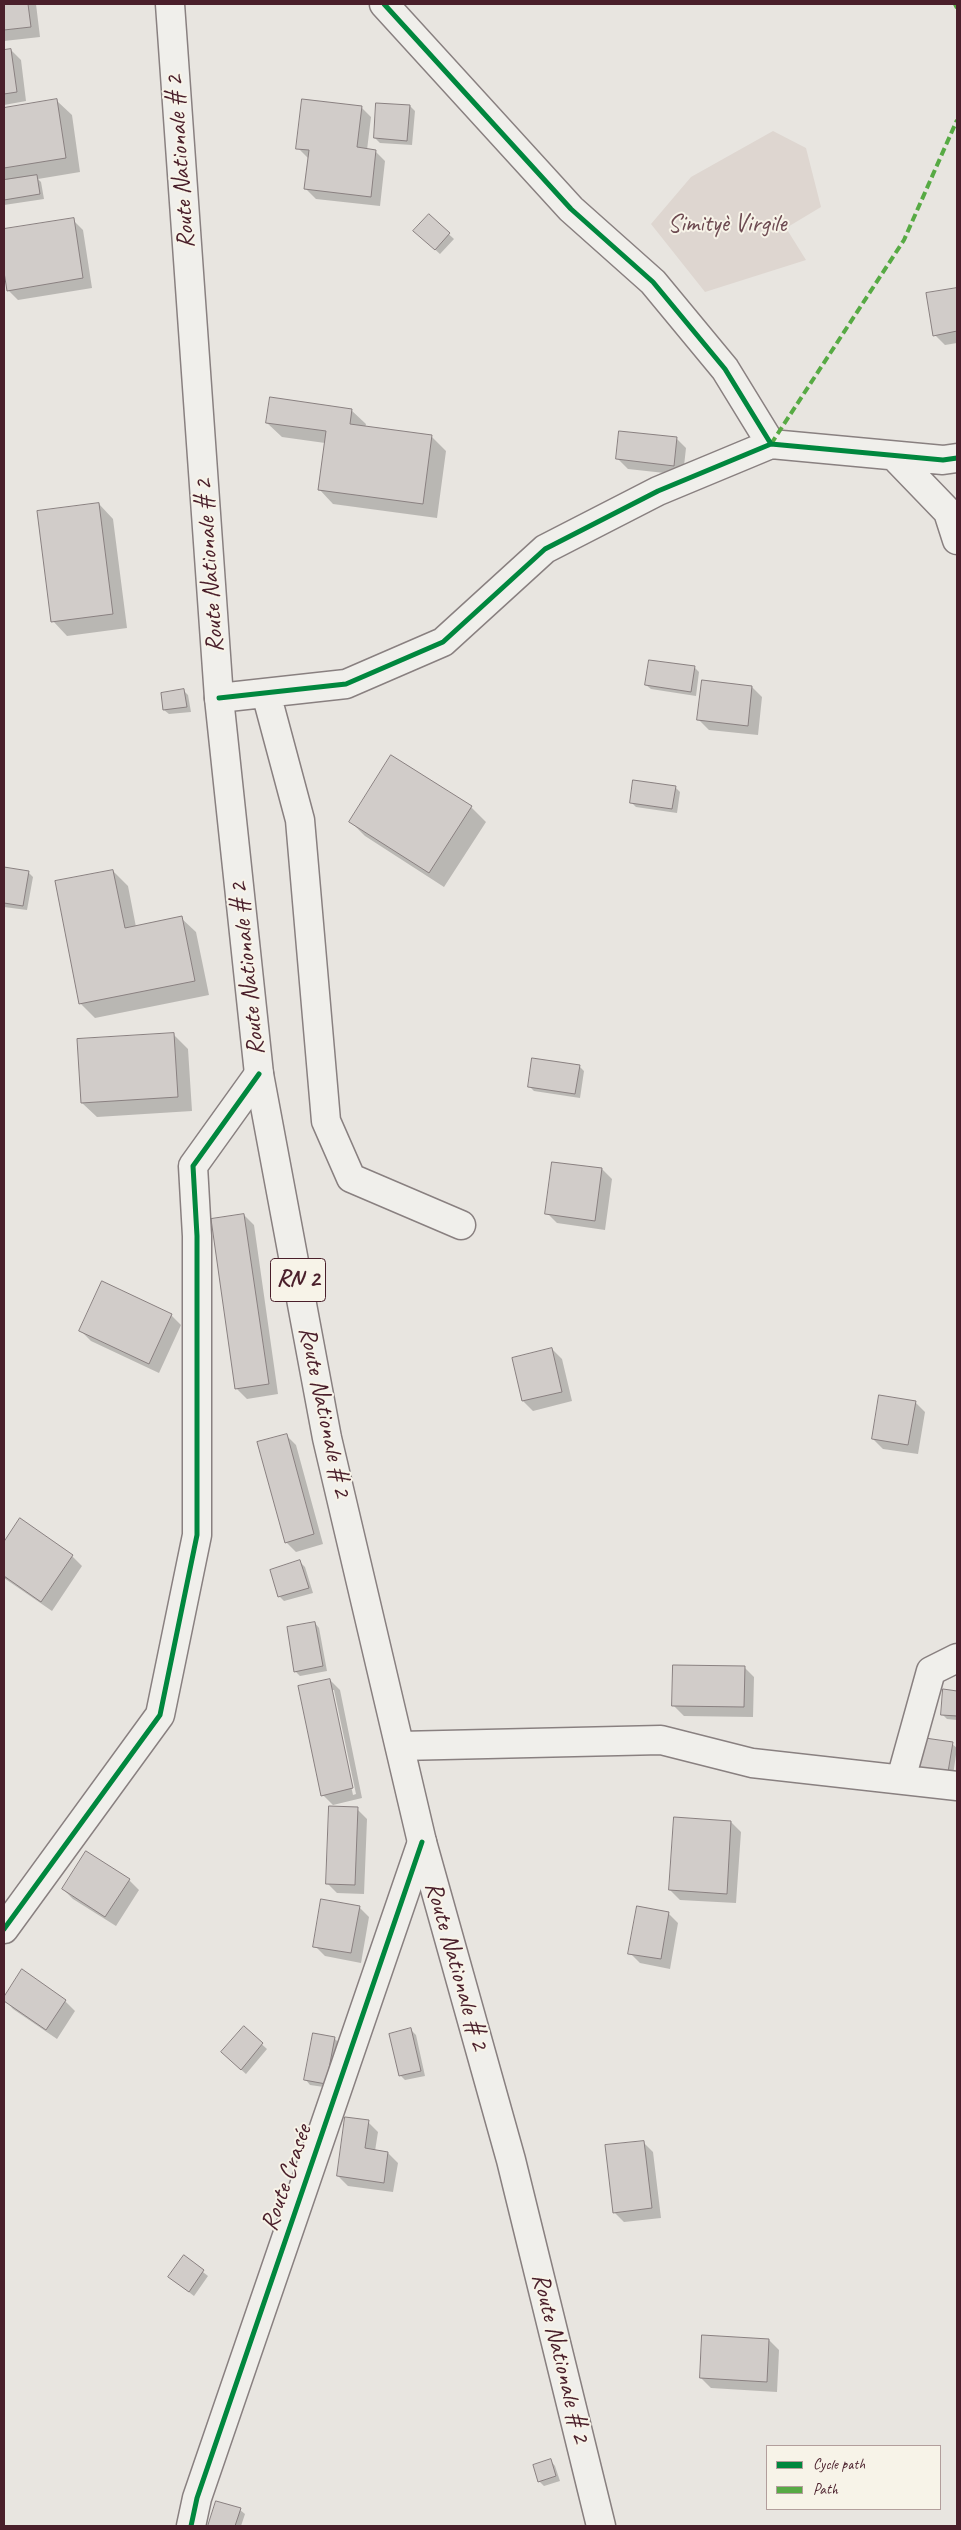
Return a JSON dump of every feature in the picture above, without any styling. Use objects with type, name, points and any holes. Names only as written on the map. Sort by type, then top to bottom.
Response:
[{"type":"street","name":"Route Nationale # 2","points":[[170,4],[219,698],[259,1074],[327,1438],[422,1842],[510,2160],[601,2526]]},
{"type":"street","points":[[384,4],[570,209],[653,282],[725,370],[771,444]]},
{"type":"street","points":[[219,698],[346,684],[443,642],[545,549],[658,491],[771,444],[943,460],[957,458]]},
{"type":"street","points":[[894,456],[948,512],[957,540]]},
{"type":"street","points":[[266,693],[300,820],[326,1121],[351,1178],[461,1225]]},
{"type":"street","points":[[4,1928],[160,1715],[197,1535],[197,1236],[193,1166],[259,1074]]},
{"type":"street","points":[[901,1779],[930,1671],[957,1658]]},
{"type":"street","points":[[400,1746],[661,1740],[752,1763],[957,1786]]},
{"type":"street","name":"Route Crasée","points":[[191,2526],[197,2498],[422,1842]]},
{"type":"green space","name":"Simityè Virgile","points":[[773,131],[806,148],[821,207],[786,228],[806,260],[705,292],[651,224],[691,177]]},
{"type":"building","points":[[4,4],[28,4],[31,27],[4,30]]},
{"type":"building","points":[[11,49],[17,92],[4,94],[4,50]]},
{"type":"building","points":[[57,99],[66,158],[4,168],[4,108]]},
{"type":"building","points":[[302,99],[362,106],[357,147],[376,150],[371,197],[304,189],[309,150],[296,149]]},
{"type":"building","points":[[376,103],[410,105],[407,141],[374,138]]},
{"type":"building","points":[[37,175],[40,194],[4,200],[4,180]]},
{"type":"building","points":[[429,214],[450,233],[435,250],[413,231]]},
{"type":"building","points":[[74,218],[83,278],[7,291],[4,272],[4,229]]},
{"type":"building","points":[[957,288],[957,331],[933,336],[926,293]]},
{"type":"building","points":[[270,397],[352,409],[350,424],[432,435],[423,504],[318,490],[326,431],[266,423]]},
{"type":"building","points":[[619,431],[677,437],[674,466],[616,459]]},
{"type":"building","points":[[99,503],[113,614],[51,622],[37,511]]},
{"type":"building","points":[[649,660],[695,666],[691,692],[645,685]]},
{"type":"building","points":[[702,680],[752,686],[748,726],[697,720]]},
{"type":"building","points":[[184,689],[187,707],[163,710],[161,693]]},
{"type":"building","points":[[391,755],[472,806],[429,873],[349,822]]},
{"type":"building","points":[[633,780],[676,786],[672,809],[630,803]]},
{"type":"building","points":[[4,867],[29,871],[23,906],[4,903]]},
{"type":"building","points":[[113,870],[125,928],[182,916],[195,981],[79,1004],[55,881]]},
{"type":"building","points":[[174,1033],[178,1097],[81,1103],[77,1039]]},
{"type":"building","points":[[532,1058],[580,1065],[575,1094],[528,1087]]},
{"type":"building","points":[[552,1162],[602,1168],[595,1221],[545,1214]]},
{"type":"building","points":[[244,1214],[269,1384],[235,1389],[211,1219]]},
{"type":"building","points":[[102,1281],[172,1314],[149,1364],[79,1331]]},
{"type":"building","points":[[552,1348],[562,1392],[522,1401],[512,1358]]},
{"type":"building","points":[[879,1395],[916,1401],[908,1445],[872,1439]]},
{"type":"building","points":[[287,1434],[314,1534],[285,1543],[257,1442]]},
{"type":"building","points":[[20,1518],[73,1555],[41,1602],[4,1576],[4,1542]]},
{"type":"building","points":[[300,1560],[309,1588],[278,1597],[270,1570]]},
{"type":"building","points":[[315,1622],[323,1666],[294,1672],[287,1627]]},
{"type":"building","points":[[673,1665],[745,1666],[744,1707],[672,1706]]},
{"type":"building","points":[[330,1679],[353,1788],[321,1796],[298,1686]]},
{"type":"building","points":[[943,1689],[957,1691],[957,1716],[941,1715]]},
{"type":"building","points":[[918,1737],[953,1742],[947,1778],[912,1772]]},
{"type":"building","points":[[329,1806],[358,1807],[355,1885],[326,1884]]},
{"type":"building","points":[[674,1817],[731,1821],[727,1894],[669,1890]]},
{"type":"building","points":[[86,1851],[130,1879],[105,1917],[62,1889]]},
{"type":"building","points":[[321,1899],[360,1906],[351,1953],[313,1947]]},
{"type":"building","points":[[637,1906],[669,1912],[661,1959],[628,1954]]},
{"type":"building","points":[[22,1969],[66,2000],[46,2030],[4,2001],[4,1997]]},
{"type":"building","points":[[244,2026],[263,2043],[241,2070],[221,2052]]},
{"type":"building","points":[[411,2028],[421,2071],[399,2076],[389,2034]]},
{"type":"building","points":[[313,2033],[335,2037],[326,2084],[304,2080]]},
{"type":"building","points":[[345,2117],[369,2120],[365,2148],[388,2152],[384,2183],[337,2176]]},
{"type":"building","points":[[644,2141],[652,2208],[613,2213],[605,2145]]},
{"type":"building","points":[[184,2255],[204,2270],[189,2292],[168,2277]]},
{"type":"building","points":[[702,2335],[769,2339],[767,2382],[700,2378]]},
{"type":"building","points":[[551,2459],[556,2476],[538,2482],[533,2465]]},
{"type":"building","points":[[216,2501],[241,2508],[235,2526],[208,2526]]},
{"type":"marked path","points":[[955,4],[957,8]]},
{"type":"marked path","points":[[771,444],[904,240],[957,120]]},
{"type":"cycle path","points":[[384,4],[571,209],[653,282],[725,369],[771,444]]},
{"type":"cycle path","points":[[219,698],[346,684],[443,642],[545,549],[658,491],[771,444],[943,460],[957,458]]},
{"type":"cycle path","points":[[4,1929],[160,1715],[197,1535],[197,1236],[193,1166],[259,1074]]},
{"type":"cycle path","points":[[191,2526],[197,2498],[422,1842]]}]
